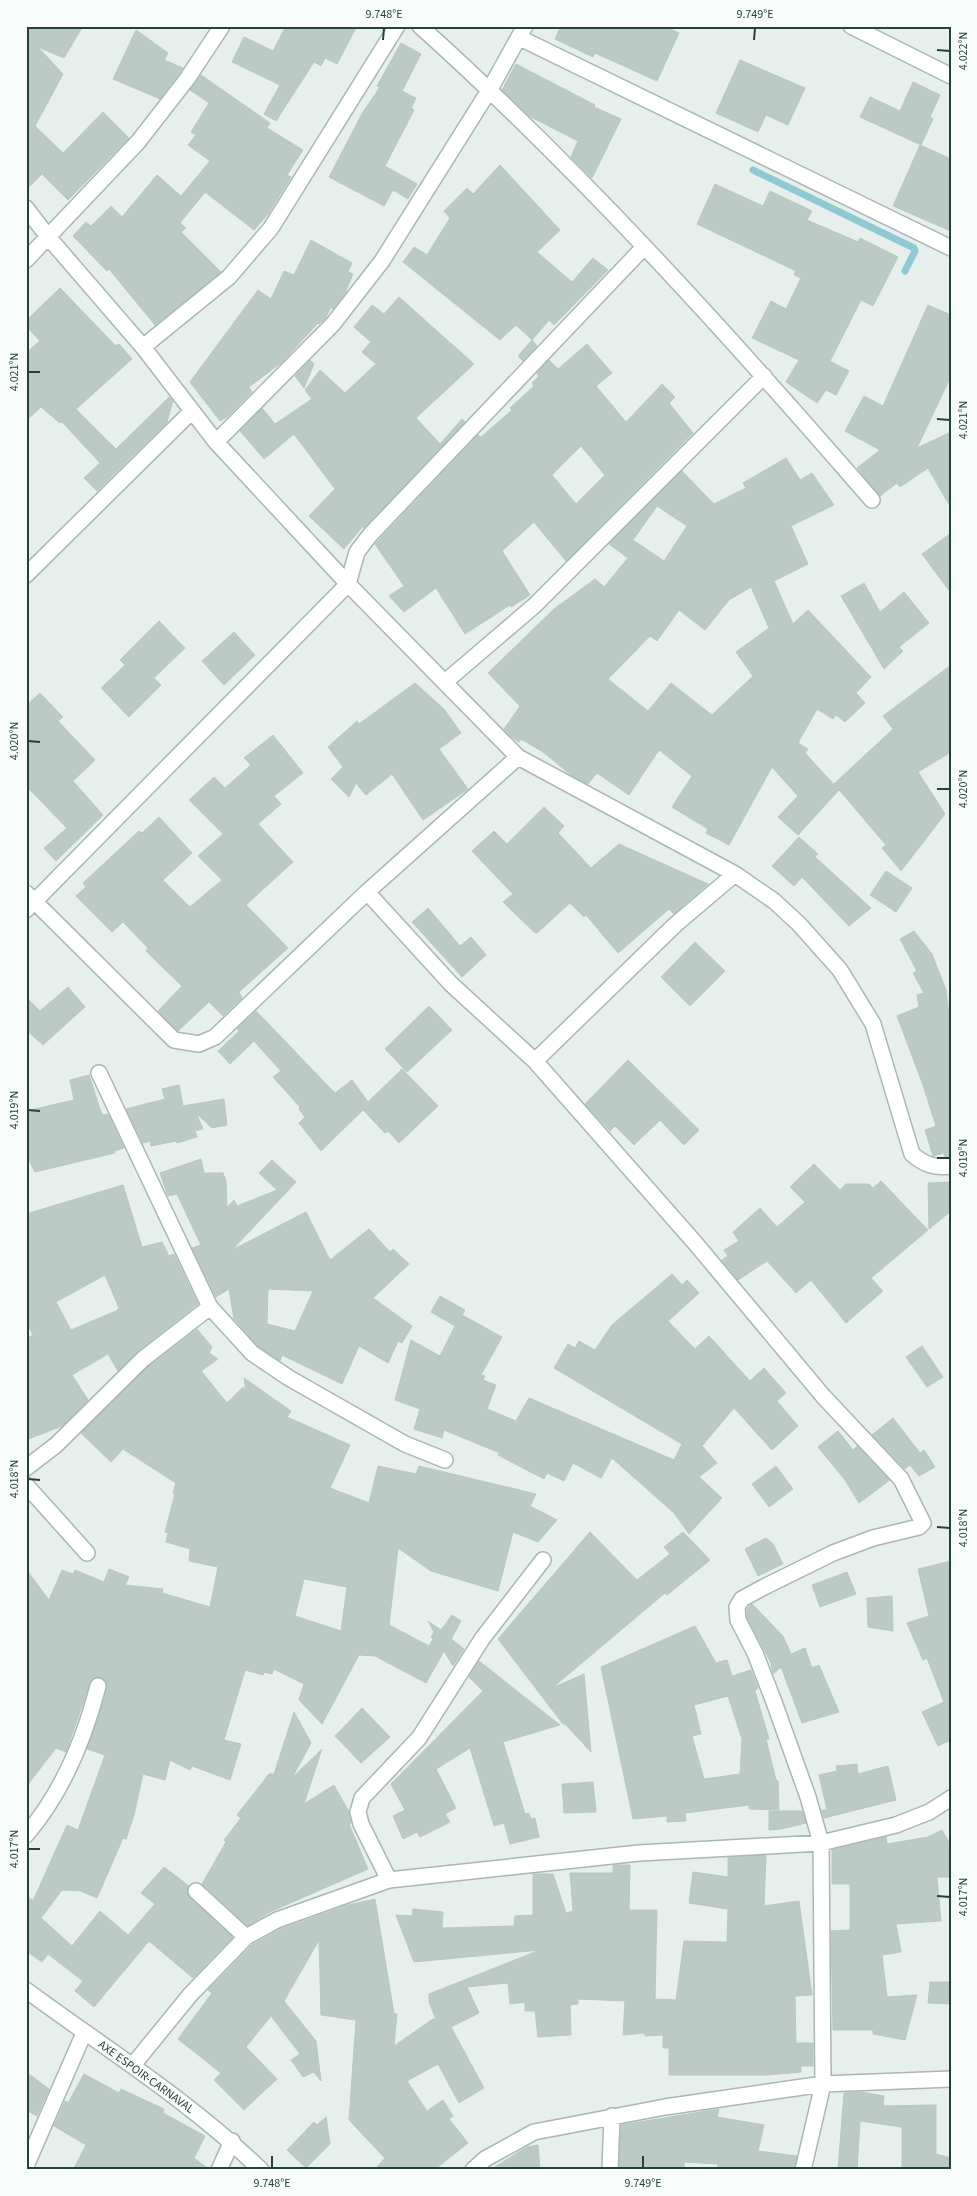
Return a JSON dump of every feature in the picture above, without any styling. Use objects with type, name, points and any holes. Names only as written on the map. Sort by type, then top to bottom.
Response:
[{"type":"street","points":[[26,260],[49,238],[138,142],[187,79],[222,26]]},
{"type":"street","points":[[143,347],[229,277],[271,228],[397,26]]},
{"type":"street","points":[[420,26],[490,89],[644,247],[764,376],[872,500]]},
{"type":"street","points":[[851,26],[951,76]]},
{"type":"street","points":[[216,442],[339,316],[382,261],[490,89],[522,32],[951,248]]},
{"type":"street","points":[[26,208],[49,238],[143,347],[216,442],[348,584],[518,757],[734,874],[780,907],[799,924],[840,970],[873,1024],[912,1154],[922,1163],[938,1168],[951,1166]]},
{"type":"street","points":[[518,757],[366,892],[216,1036],[200,1044],[174,1040],[29,902],[348,584],[357,552],[370,536],[644,247]]},
{"type":"street","points":[[445,682],[534,606],[764,376]]},
{"type":"street","points":[[26,575],[192,411]]},
{"type":"street","points":[[535,1061],[676,924],[734,874]]},
{"type":"street","points":[[366,892],[451,984],[535,1061],[696,1244],[822,1396],[901,1479],[922,1517],[923,1523],[920,1527],[873,1538],[833,1553],[742,1599],[737,1607],[738,1620],[755,1653],[774,1702],[808,1797],[821,1843],[823,2084],[803,2170]]},
{"type":"street","points":[[99,1073],[210,1306],[252,1353],[289,1378],[406,1444],[445,1460]]},
{"type":"street","points":[[26,1468],[56,1445],[143,1359],[210,1306]]},
{"type":"street","points":[[26,1485],[87,1553]]},
{"type":"street","points":[[388,1880],[358,1812],[362,1798],[419,1738],[482,1639],[542,1560]]},
{"type":"street","points":[[26,1835],[41,1818],[71,1766],[90,1719],[98,1686]]},
{"type":"street","points":[[133,2065],[190,1995],[246,1936],[277,1920],[388,1880],[639,1853],[821,1843],[896,1825],[929,1812],[951,1798]]},
{"type":"street","points":[[196,1891],[246,1936]]},
{"type":"street","name":"AXE ESPOIR-CARNAVAL","points":[[26,1990],[84,2033],[133,2065],[232,2142],[261,2170]]},
{"type":"street","points":[[26,2166],[84,2033]]},
{"type":"street","points":[[473,2170],[485,2159],[534,2132],[612,2116],[823,2084],[951,2079]]},
{"type":"street","points":[[610,2170],[612,2116]]},
{"type":"street","points":[[219,2170],[232,2142]]},
{"type":"building","points":[[26,26],[83,26],[64,58],[38,47],[63,74],[35,126],[63,153],[103,112],[129,138],[68,200],[42,174],[26,190]]},
{"type":"building","points":[[286,26],[357,26],[337,64],[325,58],[321,66],[314,62],[276,121],[264,114],[280,85],[232,62],[244,37],[273,51]]},
{"type":"building","points":[[561,26],[664,26],[679,33],[657,81],[595,53],[593,57],[555,39]]},
{"type":"building","points":[[136,30],[168,53],[164,60],[183,68],[160,99],[113,79]]},
{"type":"building","points":[[401,43],[421,54],[402,91],[416,98],[411,108],[414,110],[385,166],[417,184],[408,199],[393,190],[384,206],[329,177],[363,112],[380,87],[377,86]]},
{"type":"building","points":[[740,60],[805,88],[788,125],[766,115],[758,132],[716,113]]},
{"type":"building","points":[[516,64],[595,105],[594,107],[621,119],[592,178],[571,157],[578,141],[529,116],[502,90]]},
{"type":"building","points":[[201,75],[270,123],[267,128],[303,150],[287,175],[291,177],[268,214],[254,230],[205,192],[180,223],[186,228],[181,232],[221,272],[155,325],[109,269],[107,271],[73,236],[86,222],[91,226],[111,206],[122,217],[157,175],[181,196],[210,161],[188,145],[196,135],[191,132],[209,103],[190,90]]},
{"type":"building","points":[[913,82],[940,95],[930,117],[933,119],[921,145],[860,117],[870,97],[900,111]]},
{"type":"building","points":[[920,145],[951,159],[951,231],[893,206]]},
{"type":"building","points":[[500,165],[560,230],[537,252],[572,282],[593,258],[608,270],[554,325],[549,320],[532,340],[516,325],[500,340],[403,262],[414,247],[427,255],[450,218],[444,211],[467,188],[473,194]]},
{"type":"building","points":[[715,184],[763,206],[770,191],[812,211],[807,220],[858,242],[860,238],[898,257],[873,306],[861,300],[830,361],[849,371],[836,395],[826,390],[817,403],[786,382],[799,360],[752,338],[771,301],[786,309],[801,278],[794,275],[796,271],[697,224]]},
{"type":"building","points":[[311,240],[352,263],[348,272],[353,274],[345,293],[333,309],[331,307],[325,319],[318,323],[282,362],[249,387],[252,392],[228,416],[220,421],[190,382],[258,290],[271,299],[284,271],[294,275]]},
{"type":"building","points":[[60,288],[116,346],[119,344],[132,359],[76,409],[116,449],[169,397],[173,401],[167,422],[97,491],[84,478],[100,463],[62,422],[60,423],[41,407],[26,421],[26,353],[40,341],[26,326],[26,321]]},
{"type":"building","points":[[399,297],[474,364],[416,418],[440,444],[462,419],[465,422],[364,528],[363,526],[344,549],[309,516],[335,489],[294,434],[264,459],[240,431],[262,408],[275,424],[312,399],[305,390],[320,370],[345,393],[376,364],[362,352],[371,342],[354,327],[372,305],[384,314]]},
{"type":"building","points":[[928,305],[951,315],[951,376],[917,448],[951,432],[951,508],[928,468],[900,487],[897,483],[880,496],[857,468],[880,450],[845,431],[864,396],[883,406]]},
{"type":"building","points":[[532,340],[537,346],[523,361],[518,356]]},
{"type":"building","points":[[587,344],[612,373],[596,386],[626,422],[662,384],[675,397],[669,403],[693,433],[566,561],[534,522],[502,551],[530,595],[511,607],[510,605],[465,634],[436,588],[404,612],[389,596],[404,586],[375,544],[478,435],[481,437],[512,410],[510,408],[534,386],[532,383],[539,376],[537,373],[549,360],[558,369]],"holes":[[[581,446],[605,475],[576,504],[552,475]]]},
{"type":"building","points":[[310,360],[314,364],[304,388],[295,376]]},
{"type":"building","points":[[786,458],[800,480],[812,473],[834,505],[791,526],[808,564],[774,581],[793,624],[808,610],[871,677],[856,693],[865,703],[845,722],[836,715],[833,719],[817,709],[798,743],[808,749],[805,753],[839,790],[798,835],[778,817],[798,796],[772,767],[729,845],[706,833],[708,829],[672,807],[692,776],[659,750],[629,795],[597,773],[588,784],[571,775],[543,752],[521,739],[519,742],[510,736],[504,729],[520,706],[488,673],[554,609],[595,579],[604,587],[628,558],[609,544],[682,471],[714,504],[746,488],[743,483]],"holes":[[[657,506],[687,526],[664,561],[633,540]],[[751,587],[769,628],[736,652],[753,676],[712,715],[671,683],[648,711],[608,679],[650,636],[657,641],[679,610],[705,630],[729,600]]]},
{"type":"building","points":[[951,533],[951,593],[922,554]]},
{"type":"building","points":[[864,583],[880,612],[904,592],[929,623],[899,647],[903,651],[884,669],[841,596]]},
{"type":"building","points":[[159,621],[185,648],[154,678],[161,685],[129,717],[101,688],[125,665],[120,660]]},
{"type":"building","points":[[234,632],[255,655],[224,685],[202,661]]},
{"type":"building","points":[[951,665],[951,752],[918,772],[945,814],[901,871],[882,848],[886,845],[834,784],[893,729],[883,716]]},
{"type":"building","points":[[415,683],[444,709],[461,733],[439,749],[468,789],[423,820],[392,774],[366,795],[356,783],[349,797],[331,779],[343,767],[328,747],[357,721],[359,724]]},
{"type":"building","points":[[40,693],[63,717],[58,721],[95,760],[73,781],[103,815],[56,861],[44,848],[67,828],[26,786],[26,706]]},
{"type":"building","points":[[273,735],[303,773],[274,796],[281,804],[258,824],[293,862],[246,905],[288,948],[239,992],[242,998],[223,1016],[209,1002],[178,1031],[158,1011],[182,986],[146,951],[148,948],[123,922],[112,932],[76,896],[86,887],[83,883],[139,831],[142,833],[159,817],[192,853],[163,880],[190,907],[222,880],[198,856],[223,834],[189,800],[214,777],[225,788],[251,765],[244,758]]},
{"type":"building","points":[[544,807],[564,826],[558,833],[591,868],[619,844],[708,884],[674,914],[669,909],[618,953],[586,915],[584,917],[570,903],[537,933],[534,932],[503,902],[513,894],[472,851],[494,831],[507,844]]},
{"type":"building","points":[[799,837],[818,854],[815,857],[871,908],[849,926],[802,877],[794,886],[772,866]]},
{"type":"building","points":[[886,871],[912,888],[896,912],[870,895]]},
{"type":"building","points":[[428,908],[460,946],[471,937],[486,955],[462,977],[412,922]]},
{"type":"building","points":[[914,931],[932,954],[946,990],[951,1030],[951,1157],[945,1157],[944,1153],[933,1156],[925,1130],[936,1126],[897,1016],[919,1007],[917,995],[924,993],[913,973],[917,971],[900,939]]},
{"type":"building","points":[[695,942],[725,971],[690,1006],[661,977]]},
{"type":"building","points":[[68,987],[85,1007],[43,1045],[26,1030],[26,997],[40,1011]]},
{"type":"building","points":[[429,1006],[452,1030],[407,1072],[385,1049]]},
{"type":"building","points":[[256,1011],[335,1093],[352,1080],[368,1102],[402,1069],[438,1106],[399,1143],[388,1131],[385,1133],[363,1110],[321,1151],[299,1123],[305,1117],[299,1109],[300,1107],[273,1077],[281,1071],[254,1041],[230,1064],[218,1051]]},
{"type":"building","points":[[628,1060],[699,1130],[684,1145],[660,1120],[634,1145],[615,1126],[610,1131],[585,1104]]},
{"type":"building","points":[[89,1075],[102,1115],[108,1114],[124,1148],[114,1151],[115,1153],[35,1172],[26,1154],[26,1111],[74,1100],[70,1080]]},
{"type":"building","points":[[179,1085],[183,1106],[224,1099],[227,1125],[212,1128],[196,1113],[203,1129],[195,1131],[197,1137],[177,1143],[176,1141],[151,1146],[150,1141],[143,1143],[126,1109],[165,1099],[162,1089]]},
{"type":"building","points":[[201,1159],[204,1173],[223,1173],[226,1181],[227,1207],[234,1200],[237,1206],[277,1190],[259,1173],[272,1160],[296,1182],[232,1250],[306,1212],[330,1260],[369,1229],[390,1252],[393,1249],[409,1264],[373,1298],[412,1326],[402,1343],[398,1341],[388,1363],[359,1346],[342,1384],[282,1355],[280,1361],[258,1346],[234,1319],[229,1289],[216,1297],[192,1248],[201,1245],[177,1194],[168,1196],[160,1173]],"holes":[[[268,1289],[313,1291],[295,1331],[267,1324]]]},
{"type":"building","points":[[814,1164],[840,1190],[846,1184],[869,1184],[873,1188],[881,1181],[928,1230],[871,1278],[883,1291],[846,1323],[811,1280],[796,1293],[767,1261],[738,1280],[722,1260],[728,1256],[724,1250],[739,1241],[733,1232],[760,1208],[777,1227],[805,1202],[790,1187]]},
{"type":"building","points":[[951,1182],[951,1211],[929,1229],[928,1183]]},
{"type":"building","points":[[123,1185],[142,1247],[162,1242],[169,1256],[174,1254],[198,1304],[137,1352],[118,1371],[108,1354],[72,1375],[88,1400],[62,1426],[26,1440],[26,1339],[33,1335],[26,1321],[26,1214]],"holes":[[[105,1275],[119,1308],[71,1330],[56,1302]]]},
{"type":"building","points":[[672,1274],[682,1285],[687,1280],[699,1293],[668,1321],[695,1349],[709,1336],[750,1381],[764,1368],[786,1393],[777,1401],[798,1426],[772,1450],[734,1408],[702,1446],[717,1463],[699,1477],[722,1498],[689,1534],[674,1513],[612,1458],[601,1478],[573,1463],[564,1481],[547,1473],[544,1479],[498,1455],[500,1453],[444,1430],[442,1438],[414,1429],[420,1409],[395,1400],[411,1340],[440,1356],[455,1326],[431,1312],[440,1296],[465,1310],[462,1315],[502,1337],[481,1375],[485,1376],[483,1380],[496,1385],[487,1409],[516,1421],[529,1398],[674,1460],[682,1444],[554,1368],[568,1344],[575,1348],[579,1341],[595,1350],[612,1325]]},
{"type":"building","points":[[197,1329],[212,1347],[209,1353],[218,1359],[201,1371],[227,1403],[243,1387],[246,1392],[244,1378],[291,1411],[287,1417],[350,1445],[330,1488],[369,1503],[378,1466],[416,1474],[419,1466],[536,1494],[530,1506],[557,1520],[538,1542],[513,1532],[498,1591],[431,1571],[398,1548],[389,1625],[429,1646],[434,1632],[428,1621],[441,1630],[452,1615],[461,1621],[451,1639],[464,1649],[453,1666],[444,1651],[426,1683],[375,1656],[359,1655],[322,1724],[299,1700],[304,1684],[274,1669],[272,1674],[264,1672],[263,1675],[245,1670],[224,1740],[241,1744],[230,1780],[192,1766],[190,1770],[170,1760],[165,1780],[143,1774],[134,1815],[126,1839],[123,1838],[97,1898],[81,1891],[62,1890],[41,1918],[72,1946],[100,1911],[128,1935],[155,1904],[141,1893],[164,1867],[189,1886],[187,1893],[190,1898],[233,1937],[193,1978],[149,1941],[94,2007],[75,1991],[83,1981],[48,1954],[42,1962],[26,1951],[26,1895],[33,1901],[67,1825],[78,1830],[105,1755],[87,1749],[101,1709],[107,1684],[100,1677],[91,1680],[66,1752],[56,1748],[26,1787],[26,1569],[49,1600],[62,1570],[73,1574],[75,1570],[104,1582],[109,1569],[129,1577],[125,1585],[163,1589],[162,1593],[210,1607],[218,1567],[189,1561],[190,1549],[166,1542],[168,1533],[165,1532],[176,1483],[123,1449],[111,1462],[81,1433],[149,1366]],"holes":[[[304,1579],[347,1587],[341,1631],[295,1616]]]},
{"type":"building","points":[[922,1346],[943,1377],[927,1387],[906,1357]]},
{"type":"building","points":[[893,1418],[920,1453],[924,1450],[935,1467],[919,1476],[910,1465],[905,1469],[872,1435]]},
{"type":"building","points":[[838,1431],[853,1450],[857,1446],[890,1480],[859,1503],[845,1480],[818,1447]]},
{"type":"building","points":[[776,1466],[793,1489],[769,1507],[752,1484]]},
{"type":"building","points":[[590,1532],[637,1580],[670,1554],[664,1547],[683,1532],[710,1560],[667,1595],[665,1593],[552,1688],[584,1674],[591,1752],[563,1724],[498,1639]]},
{"type":"building","points":[[766,1538],[773,1544],[783,1564],[758,1576],[745,1549]]},
{"type":"building","points":[[951,1561],[951,1740],[938,1746],[922,1712],[944,1702],[927,1658],[923,1660],[907,1623],[929,1616],[918,1569]]},
{"type":"building","points":[[847,1572],[856,1594],[820,1607],[812,1585]]},
{"type":"building","points":[[892,1596],[893,1631],[868,1627],[867,1598]]},
{"type":"building","points":[[752,1604],[783,1636],[791,1654],[805,1648],[812,1668],[819,1665],[839,1712],[802,1723],[781,1667],[773,1674],[771,1663],[747,1617],[747,1609]]},
{"type":"building","points":[[695,1626],[716,1663],[727,1660],[732,1676],[751,1670],[758,1688],[755,1691],[769,1739],[766,1739],[776,1780],[778,1781],[779,1810],[749,1809],[749,1805],[685,1813],[686,1821],[667,1822],[667,1816],[633,1819],[601,1667]],"holes":[[[728,1696],[742,1739],[740,1774],[704,1779],[692,1736],[701,1734],[694,1705]]]},
{"type":"building","points":[[479,1661],[560,1725],[503,1742],[525,1814],[529,1813],[531,1819],[535,1818],[539,1837],[510,1844],[504,1823],[494,1826],[470,1748],[436,1769],[456,1808],[445,1814],[450,1822],[420,1837],[417,1832],[403,1839],[393,1816],[405,1810],[391,1784],[483,1691],[469,1677]]},
{"type":"building","points":[[362,1708],[390,1737],[361,1763],[335,1736]]},
{"type":"building","points":[[294,1712],[311,1743],[292,1778],[322,1749],[304,1804],[334,1785],[349,1812],[351,1823],[349,1824],[368,1869],[272,1911],[247,1926],[202,1884],[226,1842],[224,1840],[241,1818],[237,1815],[269,1774],[274,1774]]},
{"type":"building","points":[[857,1764],[858,1774],[888,1766],[896,1800],[824,1818],[822,1810],[827,1810],[819,1775],[837,1771],[836,1766]]},
{"type":"building","points":[[593,1782],[596,1812],[564,1813],[562,1784]]},
{"type":"building","points":[[769,1811],[802,1811],[806,1823],[769,1830]]},
{"type":"building","points":[[942,1830],[951,1846],[951,1877],[937,1877],[941,1921],[896,1924],[901,1952],[882,1955],[887,1997],[917,1995],[905,2040],[873,2034],[873,2030],[833,2030],[831,1931],[850,1930],[850,1884],[832,1884],[832,1850],[886,1837],[887,1844],[928,1837]]},
{"type":"building","points":[[766,1855],[764,1906],[799,1901],[812,1995],[795,1996],[796,2043],[813,2043],[813,2066],[801,2066],[801,2072],[766,2075],[669,2075],[669,2048],[663,2048],[663,2035],[645,2036],[645,2033],[623,2035],[625,2001],[578,1999],[578,2004],[570,2005],[571,2035],[538,2037],[535,2011],[525,2011],[525,2002],[510,2004],[508,1983],[467,1987],[479,2013],[451,2027],[484,2088],[459,2103],[438,2064],[407,2081],[427,2111],[443,2100],[453,2116],[449,2119],[468,2143],[434,2170],[374,2170],[385,2158],[349,2120],[356,2020],[321,2015],[319,1940],[284,2001],[316,2041],[321,2081],[314,2072],[303,2077],[291,2060],[300,2054],[271,2016],[246,2047],[277,2079],[244,2110],[214,2080],[221,2073],[178,2039],[212,1993],[208,1990],[252,1945],[281,1929],[348,1905],[375,1899],[394,2014],[397,2014],[394,2046],[433,2019],[436,2019],[429,2002],[429,1994],[540,1950],[414,1962],[396,1915],[412,1916],[413,1909],[443,1912],[442,1928],[514,1926],[515,1916],[533,1915],[533,1874],[553,1874],[566,1913],[573,1911],[570,1873],[613,1873],[613,1865],[630,1865],[629,1910],[657,1910],[655,1999],[676,2000],[684,1941],[727,1942],[728,1909],[689,1903],[693,1872],[728,1877],[728,1857]]},
{"type":"building","points":[[930,1982],[951,1982],[951,2004],[928,2003]]},
{"type":"building","points":[[26,2072],[49,2089],[37,2116],[26,2110]]},
{"type":"building","points":[[84,2074],[119,2093],[121,2089],[164,2109],[163,2113],[205,2136],[194,2158],[210,2170],[73,2170],[86,2145],[54,2126],[65,2101],[68,2103]]},
{"type":"building","points":[[861,2092],[884,2096],[883,2106],[936,2105],[936,2154],[951,2158],[951,2170],[902,2170],[902,2127],[860,2121],[857,2170],[838,2170],[844,2093]]},
{"type":"building","points":[[719,2109],[717,2117],[764,2125],[758,2151],[797,2156],[794,2170],[717,2170],[718,2164],[684,2162],[684,2170],[619,2170],[621,2125]]},
{"type":"building","points":[[326,2117],[330,2144],[306,2168],[287,2150],[314,2122],[317,2125]]},
{"type":"building","points":[[538,2145],[540,2170],[490,2170],[527,2147]]},
{"type":"waterway","points":[[753,170],[914,248],[915,251],[905,271]]}]
